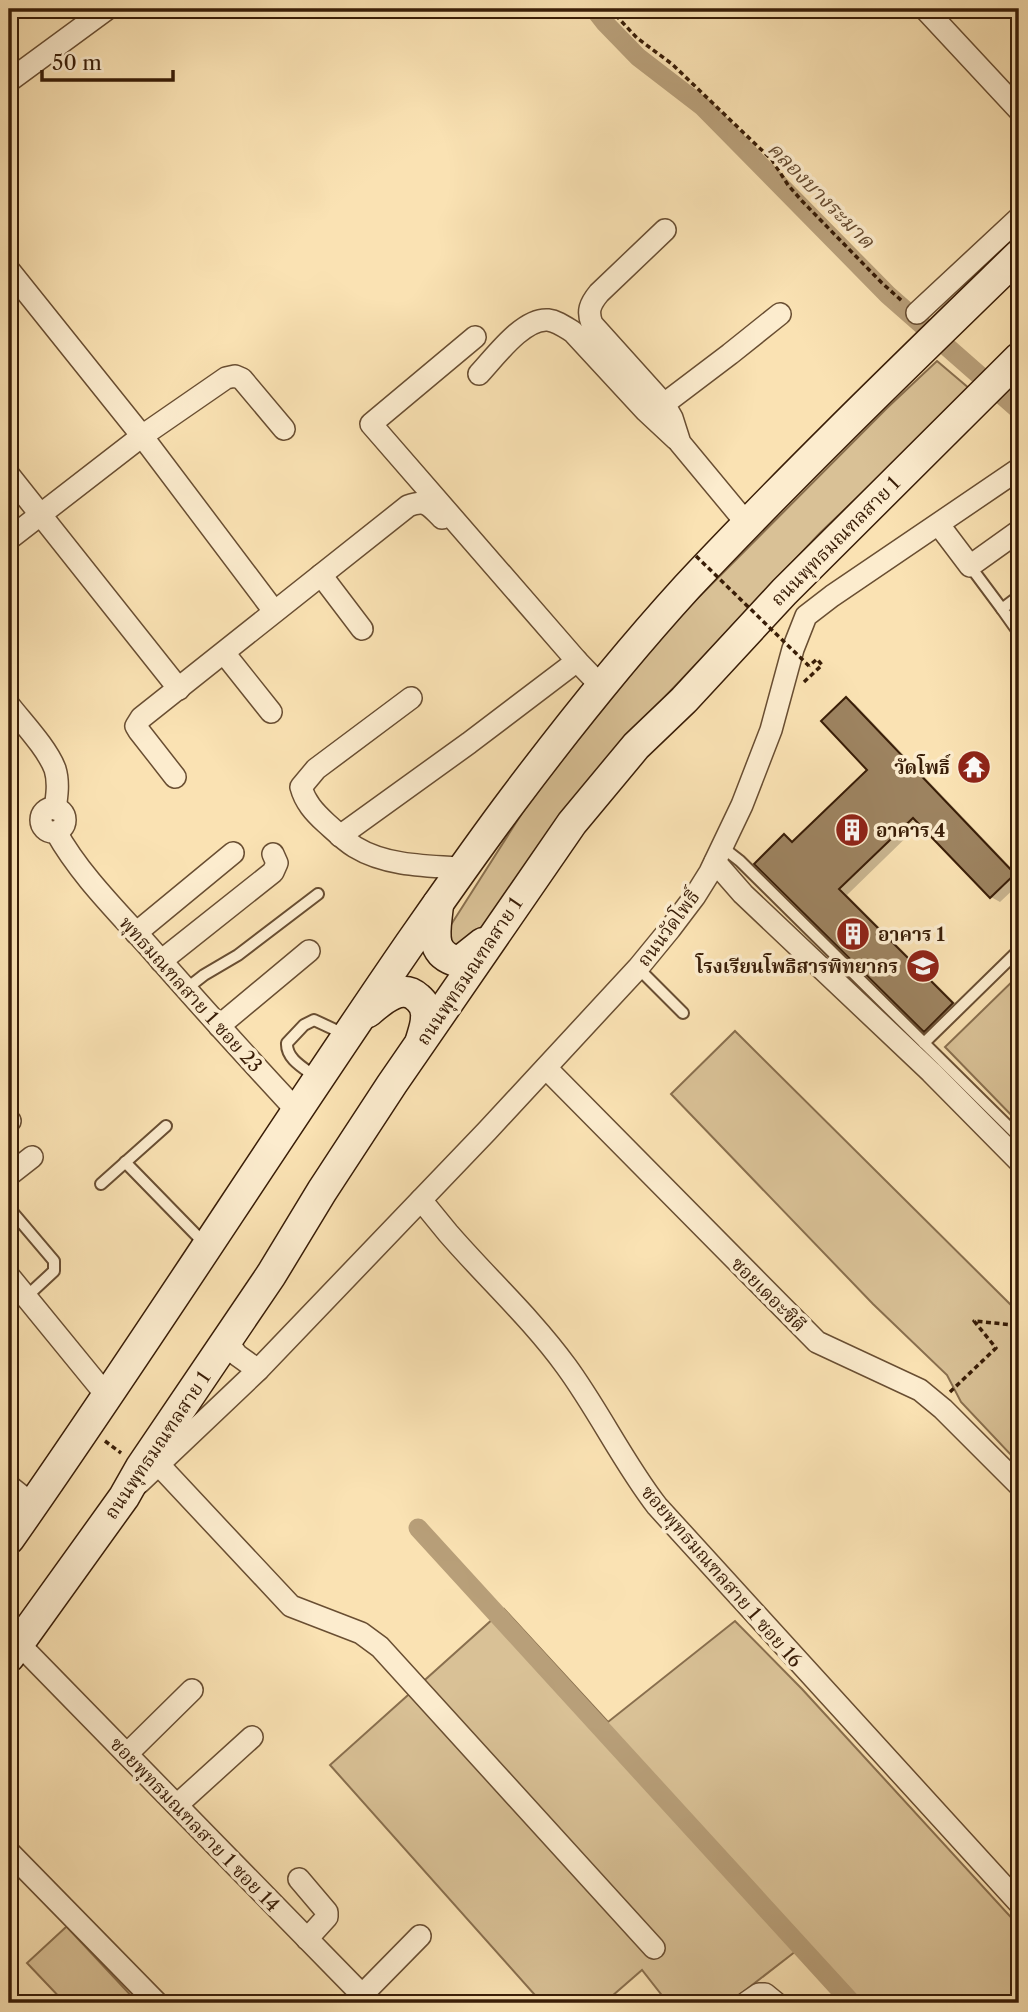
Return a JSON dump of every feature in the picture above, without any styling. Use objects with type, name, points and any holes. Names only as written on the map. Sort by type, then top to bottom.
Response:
[{"type":"main road","points":[[9,1539],[86,1428],[351,1028],[516,795],[662,616],[748,525],[1019,255]]},
{"type":"main road","name":"ถนนพุทธมณฑลสาย 1","points":[[14,1651],[124,1497],[150,1466],[329,1181],[494,933],[572,823],[636,746],[684,700],[729,649],[1019,359]]},
{"type":"main road","points":[[438,904],[435,937],[438,949],[445,958],[458,962],[494,933]]},
{"type":"main road","points":[[351,1028],[387,996],[401,992],[413,993],[424,1003],[427,1016],[421,1041]]},
{"type":"street","points":[[9,81],[107,9]]},
{"type":"street","points":[[925,9],[1019,110]]},
{"type":"street","points":[[917,313],[1019,218]]},
{"type":"street","points":[[665,230],[599,293],[591,303],[588,314],[592,324],[664,404],[680,443]]},
{"type":"street","points":[[9,270],[142,436],[274,611]]},
{"type":"street","points":[[664,404],[780,314]]},
{"type":"street","points":[[479,374],[530,323],[547,320],[560,324],[573,332],[680,443],[748,525]]},
{"type":"street","points":[[475,337],[371,424],[602,687]]},
{"type":"street","points":[[9,539],[142,436],[226,378],[235,376],[242,379],[284,429]]},
{"type":"street","name":"ถนนวัดโพธิ์","points":[[150,1466],[258,1370],[421,1200],[638,968],[695,896],[718,854],[762,757],[793,649],[806,617],[832,596],[1019,470]]},
{"type":"street","points":[[9,475],[179,689]]},
{"type":"street","points":[[175,777],[139,732],[136,726],[141,718],[408,506],[419,502],[429,505],[455,532]]},
{"type":"street","points":[[939,525],[970,566],[1019,531]]},
{"type":"street","points":[[321,575],[362,629]]},
{"type":"street","points":[[784,592],[806,617]]},
{"type":"street","points":[[224,653],[271,712]]},
{"type":"street","points":[[340,836],[577,661]]},
{"type":"street","points":[[411,698],[316,769],[301,787],[303,797],[312,810],[356,848],[375,856],[407,863],[463,868]]},
{"type":"street","name":"พุทธมณฑลสาย 1 ซอย 23","points":[[9,705],[44,750],[55,769],[55,808],[63,814],[65,821],[62,828],[56,832],[65,847],[86,876],[136,933],[297,1111]]},
{"type":"street","points":[[136,933],[233,853]]},
{"type":"street","points":[[161,961],[273,872],[277,863],[273,853]]},
{"type":"street","points":[[718,854],[743,894],[931,1072],[1019,1161]]},
{"type":"street","points":[[219,1026],[309,951]]},
{"type":"street","name":"ซอยเดอะซิตี","points":[[546,1068],[817,1342],[920,1390],[1019,1485]]},
{"type":"street","points":[[9,1175],[32,1157]]},
{"type":"street","name":"ซอยพุทธมณฑลสาย 1 ซอย 16","points":[[421,1200],[566,1365],[637,1480],[657,1506],[1019,1903]]},
{"type":"street","points":[[9,1276],[107,1396]]},
{"type":"street","points":[[227,1341],[237,1355],[258,1370]]},
{"type":"street","points":[[150,1466],[291,1606],[361,1633],[380,1647],[653,1948]]},
{"type":"street","points":[[9,1486],[33,1505]]},
{"type":"street","name":"ซอยพุทธมณฑลสาย 1 ซอย 14","points":[[14,1651],[127,1754],[366,1999]]},
{"type":"street","points":[[127,1754],[192,1690]]},
{"type":"street","points":[[177,1805],[252,1737]]},
{"type":"street","points":[[9,1852],[157,2003]]},
{"type":"street","points":[[299,1879],[327,1912],[327,1917],[307,1939]]},
{"type":"street","points":[[366,1999],[420,1936]]},
{"type":"street","points":[[746,2003],[760,1994],[765,1994],[776,2003]]},
{"type":"lane","points":[[970,566],[1019,633]]},
{"type":"lane","points":[[1002,609],[1019,596]]},
{"type":"lane","points":[[718,854],[740,861],[1019,1137]]},
{"type":"lane","points":[[186,989],[238,955],[318,894]]},
{"type":"lane","points":[[924,1044],[1019,950]]},
{"type":"lane","points":[[638,968],[683,1013]]},
{"type":"lane","points":[[317,1078],[293,1059],[288,1052],[287,1043],[304,1025],[314,1020],[351,1028]]},
{"type":"lane","points":[[102,1184],[166,1126]]},
{"type":"lane","points":[[125,1162],[206,1246]]},
{"type":"lane","points":[[9,1208],[54,1261],[54,1271],[26,1297]]},
{"type":"path","points":[[610,9],[637,38],[672,64],[729,117],[772,160],[788,185],[819,219],[881,283],[917,313]]},
{"type":"path","points":[[696,556],[809,666]]},
{"type":"path","points":[[937,1404],[996,1348],[974,1321],[1014,1325],[1019,1330]]},
{"type":"path","points":[[86,1428],[150,1466]]},
{"type":"shaded area","points":[[937,361],[970,389],[820,533],[626,738],[471,945],[455,951],[447,931],[533,796],[668,628]]},
{"type":"shaded area","points":[[1019,975],[1019,1123],[945,1047]]},
{"type":"shaded area","points":[[735,1031],[1019,1313],[1019,1458],[1011,1455],[961,1402],[947,1375],[873,1304],[671,1094]]},
{"type":"shaded area","points":[[504,1609],[608,1722],[735,1621],[802,1689],[1019,1926],[1019,2003],[841,2003],[796,1951],[729,2003],[668,2003],[642,1970],[604,2003],[542,2003],[330,1765]]},
{"type":"shaded area","points":[[66,1927],[138,2003],[65,2003],[27,1963]]},
{"type":"building","points":[[846,697],[1015,874],[990,898],[913,818],[839,889],[953,1003],[924,1032],[754,864],[784,834],[792,842],[867,770],[821,721]]},
{"type":"waterway","name":"คลองบางระมาด","points":[[594,9],[638,57],[703,107],[888,295],[1019,410]]},
{"type":"waterway","points":[[418,1528],[852,2003]]},
{"type":"place","name":"วัดโพธิ์","points":[[974,767]]},
{"type":"place","name":"อาคาร 4","points":[[852,830]]},
{"type":"place","name":"อาคาร 1","points":[[853,934]]},
{"type":"place","name":"โรงเรียนโพธิสารพิทยากร","points":[[923,966]]}]
